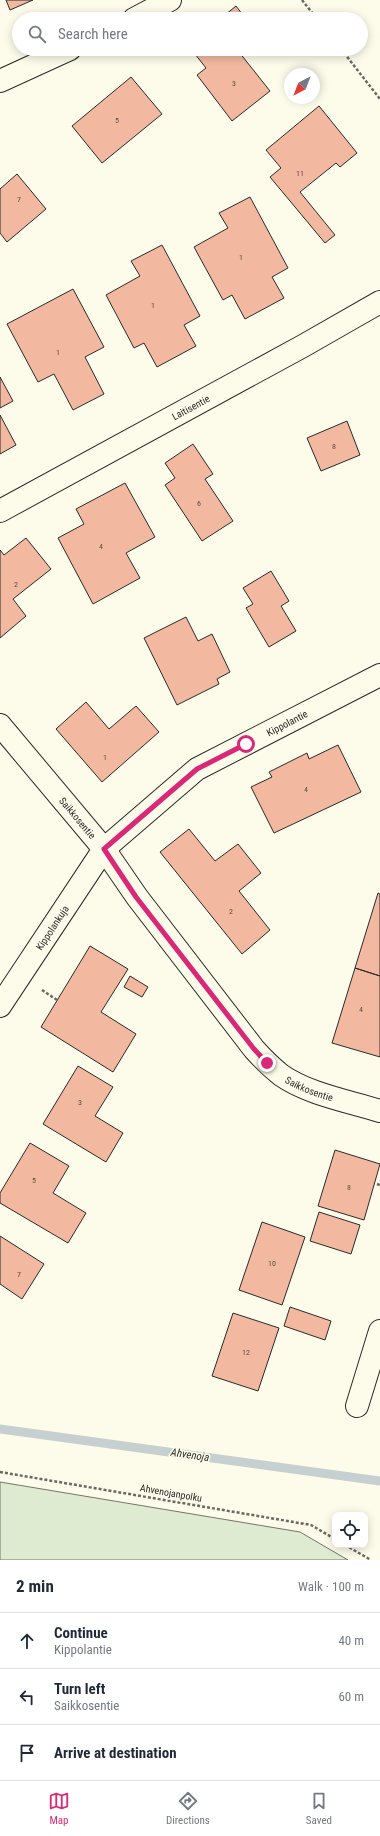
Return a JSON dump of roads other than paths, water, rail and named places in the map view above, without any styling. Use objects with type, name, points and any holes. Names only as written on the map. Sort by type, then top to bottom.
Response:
[{"type":"street","points":[[147,12],[170,0]]},
{"type":"street","points":[[0,82],[55,56]]},
{"type":"street","name":"Laitisentie","points":[[0,511],[303,346],[380,302]]},
{"type":"street","name":"Kippolantie","points":[[104,849],[197,769],[380,675]]},
{"type":"street","name":"Saikkosentie","points":[[0,724],[104,849],[136,897],[254,1049],[267,1063],[281,1075],[301,1087],[380,1111]]},
{"type":"street","name":"Kippolankuja","points":[[0,1006],[104,849]]},
{"type":"street","points":[[357,1406],[380,1331]]},
{"type":"waterway","name":"Ahvenoja","points":[[0,1429],[380,1481]]}]
